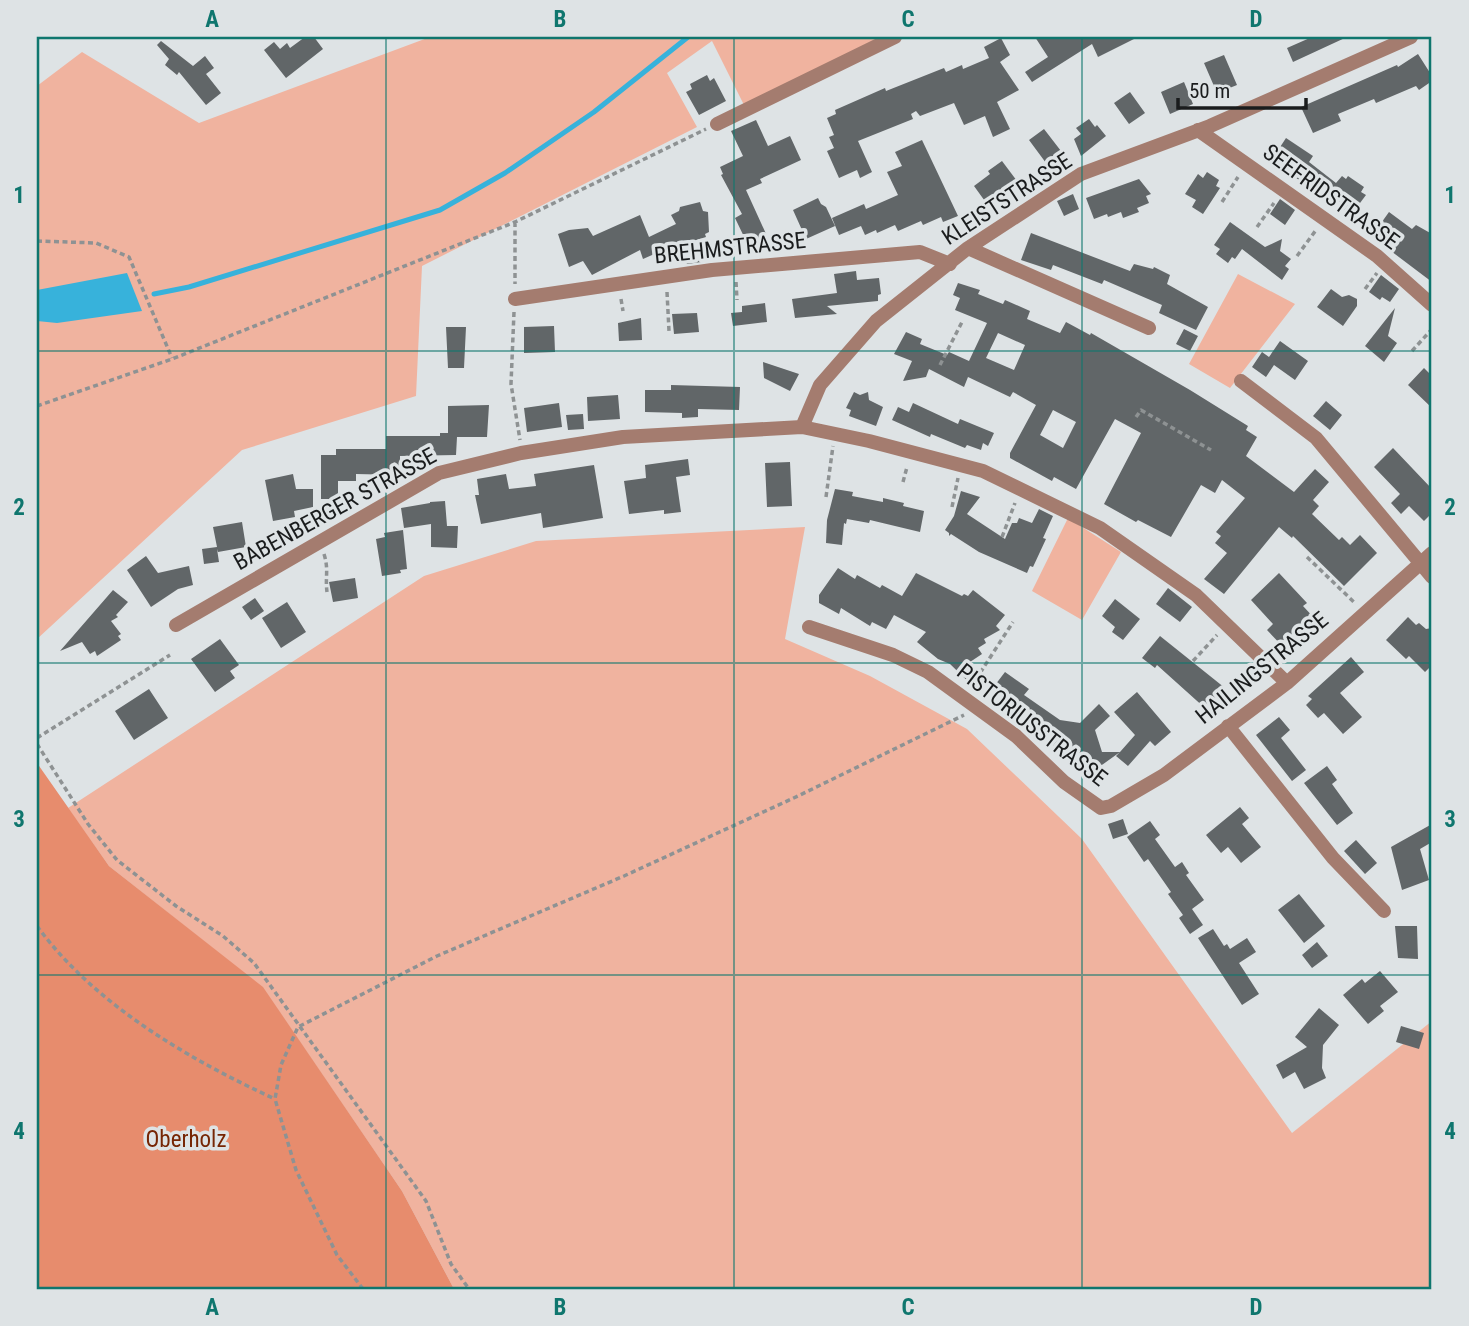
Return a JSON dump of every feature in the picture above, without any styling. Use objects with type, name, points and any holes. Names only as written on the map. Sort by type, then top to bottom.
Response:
[{"type":"street","points":[[717,124],[895,37]]},
{"type":"street","name":"KLEISTSTRASSE","points":[[802,427],[820,385],[876,321],[968,248],[1081,174],[1198,130],[1411,37]]},
{"type":"street","name":"SEEFRIDSTRASSE","points":[[1198,130],[1377,256],[1432,305]]},
{"type":"street","points":[[968,248],[1149,328]]},
{"type":"street","name":"BREHMSTRASSE","points":[[515,299],[712,270],[920,252],[950,264]]},
{"type":"street","points":[[1241,381],[1316,438],[1427,558],[1432,578]]},
{"type":"street","name":"BABENBERGER STRASSE","points":[[176,625],[439,473],[521,453],[623,437],[802,427],[983,471],[1100,528],[1196,595],[1287,683]]},
{"type":"street","name":"HAILINGSTRASSE","points":[[1111,806],[1164,775],[1287,683],[1427,558]]},
{"type":"street","name":"PISTORIUSSTRASSE","points":[[809,627],[893,655],[928,673],[1016,736],[1064,782],[1101,808],[1111,806]]},
{"type":"street","points":[[1228,726],[1333,858],[1384,911]]},
{"type":"path","points":[[37,406],[172,359],[515,222],[717,124]]},
{"type":"path","points":[[1222,202],[1247,164]]},
{"type":"path","points":[[1257,227],[1283,189]]},
{"type":"path","points":[[1297,256],[1324,219]]},
{"type":"path","points":[[515,222],[511,384],[521,453]]},
{"type":"path","points":[[37,241],[96,243],[129,257],[172,359]]},
{"type":"path","points":[[667,276],[669,331]]},
{"type":"path","points":[[940,365],[962,322]]},
{"type":"path","points":[[1412,351],[1432,329]]},
{"type":"path","points":[[1136,417],[1140,410],[1211,450]]},
{"type":"path","points":[[826,497],[835,434]]},
{"type":"path","points":[[952,507],[960,464]]},
{"type":"path","points":[[1002,537],[1021,489]]},
{"type":"path","points":[[317,543],[329,573],[326,581],[327,593]]},
{"type":"path","points":[[1307,556],[1365,613]]},
{"type":"path","points":[[965,698],[1013,622]]},
{"type":"path","points":[[1193,662],[1227,625]]},
{"type":"path","points":[[37,738],[170,655]]},
{"type":"path","points":[[363,1289],[337,1255],[296,1170],[275,1099],[281,1065],[298,1027],[437,956],[624,876],[798,796],[979,708]]},
{"type":"path","points":[[37,744],[88,824],[117,860],[176,906],[223,936],[254,963],[426,1201],[451,1264],[469,1289]]},
{"type":"path","points":[[37,926],[56,952],[89,984],[160,1037],[221,1075],[275,1099]]},
{"type":"shaded area","points":[[430,37],[883,37],[744,105],[712,41],[667,73],[697,127],[422,266],[416,396],[242,450],[37,639],[37,86],[82,52],[199,123]]},
{"type":"shaded area","points":[[1238,274],[1295,304],[1230,388],[1189,364]]},
{"type":"shaded area","points":[[1068,518],[1121,552],[1082,620],[1032,591]]},
{"type":"shaded area","points":[[805,527],[785,639],[870,676],[967,729],[1082,839],[1292,1133],[1432,1021],[1432,1289],[454,1289],[402,1191],[263,988],[109,866],[68,808],[424,576],[536,541]]},
{"type":"green space","name":"Oberholz","points":[[37,763],[109,866],[263,987],[402,1191],[454,1289],[37,1289]]},
{"type":"water","points":[[127,273],[142,311],[57,323],[37,321],[37,290]]},
{"type":"building","points":[[305,37],[314,37],[323,49],[286,78],[264,50],[274,42],[280,49],[287,43],[290,48]]},
{"type":"building","points":[[1035,37],[1138,37],[1098,57],[1092,44],[1032,82],[1025,72],[1048,57]]},
{"type":"building","points":[[1312,37],[1347,37],[1293,62],[1287,48]]},
{"type":"building","points":[[1001,38],[1010,55],[1000,62],[1019,90],[997,102],[1010,129],[993,137],[985,116],[964,125],[954,103],[920,116],[916,111],[911,114],[913,119],[858,141],[872,172],[860,178],[857,170],[839,178],[827,151],[834,148],[829,137],[834,135],[827,118],[836,114],[835,110],[885,88],[886,91],[944,68],[946,72],[962,65],[963,69],[989,58],[984,47]]},
{"type":"building","points":[[161,41],[193,66],[205,56],[214,68],[206,74],[221,93],[206,105],[179,72],[177,75],[165,65],[169,59],[157,45]]},
{"type":"building","points":[[1418,54],[1432,76],[1432,81],[1419,90],[1416,86],[1376,103],[1374,99],[1338,114],[1341,121],[1313,133],[1301,107],[1397,65],[1398,67]]},
{"type":"building","points":[[1224,55],[1237,85],[1217,93],[1204,63]]},
{"type":"building","points":[[707,75],[710,81],[714,78],[726,101],[699,115],[686,92],[692,89],[690,84]]},
{"type":"building","points":[[1184,82],[1193,104],[1170,114],[1161,92]]},
{"type":"building","points":[[1130,92],[1145,113],[1129,124],[1114,103]]},
{"type":"building","points":[[1089,119],[1106,136],[1081,156],[1074,139],[1081,134],[1076,128]]},
{"type":"building","points":[[756,120],[768,146],[790,136],[801,160],[760,179],[762,183],[746,190],[767,236],[748,245],[735,218],[742,214],[721,175],[723,174],[720,167],[743,156],[731,131]]},
{"type":"building","points":[[1044,129],[1061,151],[1046,163],[1029,140]]},
{"type":"building","points":[[1286,138],[1313,156],[1309,162],[1336,183],[1342,176],[1346,179],[1348,176],[1364,187],[1361,192],[1366,195],[1351,215],[1271,161]]},
{"type":"building","points":[[922,140],[958,216],[943,222],[941,217],[923,225],[921,221],[898,231],[895,225],[865,235],[861,226],[839,235],[832,218],[864,204],[866,209],[898,195],[887,172],[902,166],[895,152]]},
{"type":"building","points":[[1002,161],[1017,181],[987,204],[974,186]]},
{"type":"building","points":[[1207,172],[1219,180],[1216,186],[1220,188],[1203,214],[1192,207],[1196,200],[1185,194],[1198,174],[1203,178]]},
{"type":"building","points":[[1139,179],[1151,194],[1146,196],[1149,203],[1137,208],[1139,212],[1123,218],[1121,212],[1094,219],[1086,198]]},
{"type":"building","points":[[1073,194],[1079,209],[1064,216],[1057,201]]},
{"type":"building","points":[[818,198],[826,207],[835,226],[806,239],[793,210]]},
{"type":"building","points":[[1280,199],[1295,210],[1285,225],[1270,214]]},
{"type":"building","points":[[700,202],[703,211],[708,212],[709,232],[705,234],[706,237],[693,241],[701,262],[687,264],[677,244],[643,259],[640,250],[592,275],[583,261],[569,267],[558,234],[588,228],[593,236],[640,215],[649,237],[676,224],[671,215],[679,211],[680,207]]},
{"type":"building","points":[[1389,212],[1412,229],[1416,225],[1432,234],[1432,282],[1379,242],[1382,238],[1374,233]]},
{"type":"building","points":[[1230,222],[1265,247],[1282,239],[1280,251],[1291,259],[1285,266],[1289,269],[1282,280],[1242,249],[1235,259],[1232,257],[1228,263],[1216,254],[1220,249],[1214,245]]},
{"type":"building","points":[[1031,233],[1130,271],[1134,264],[1153,269],[1154,267],[1170,275],[1167,284],[1208,307],[1196,330],[1159,313],[1162,305],[1104,280],[1102,284],[1053,265],[1051,270],[1021,260]]},
{"type":"building","points":[[856,271],[857,280],[879,278],[881,294],[878,295],[878,301],[827,306],[837,314],[795,318],[792,299],[837,293],[834,274]]},
{"type":"building","points":[[1381,275],[1399,289],[1390,302],[1382,297],[1380,300],[1369,292]]},
{"type":"building","points":[[958,283],[980,290],[978,294],[1003,304],[1005,300],[1030,311],[1027,319],[1060,333],[1066,322],[1090,335],[1091,333],[1190,390],[1248,426],[1246,430],[1257,437],[1246,456],[1294,492],[1315,469],[1329,482],[1313,500],[1319,506],[1312,514],[1339,540],[1342,537],[1350,545],[1360,535],[1377,553],[1344,586],[1293,536],[1292,538],[1279,527],[1224,594],[1204,579],[1227,553],[1215,543],[1221,536],[1216,532],[1245,498],[1222,480],[1215,493],[1201,485],[1171,537],[1104,504],[1141,433],[1115,419],[1076,489],[1054,477],[1052,481],[1010,458],[1010,453],[1036,405],[1013,392],[1010,397],[968,377],[964,387],[929,369],[926,377],[903,381],[912,361],[894,354],[906,332],[922,339],[920,344],[969,361],[987,323],[955,310],[960,298],[953,295]],"holes":[[[998,333],[1025,345],[1014,370],[986,358]],[[1053,410],[1076,422],[1063,448],[1040,435]]]},
{"type":"building","points":[[1331,289],[1342,297],[1349,295],[1357,299],[1357,306],[1343,326],[1317,307]]},
{"type":"building","points":[[765,303],[767,322],[733,326],[731,313],[742,312],[742,306]]},
{"type":"building","points":[[1395,308],[1388,336],[1397,343],[1384,362],[1365,346]]},
{"type":"building","points":[[697,313],[699,332],[674,334],[672,314]]},
{"type":"building","points":[[641,318],[642,340],[619,341],[618,323]]},
{"type":"building","points":[[554,326],[555,352],[524,353],[524,327]]},
{"type":"building","points":[[446,327],[466,327],[464,368],[448,368]]},
{"type":"building","points":[[1184,329],[1198,336],[1190,351],[1176,344]]},
{"type":"building","points":[[1280,341],[1308,361],[1295,380],[1274,365],[1266,377],[1252,367],[1262,352],[1269,357]]},
{"type":"building","points":[[763,362],[799,374],[790,391],[764,378]]},
{"type":"building","points":[[1424,368],[1432,376],[1432,408],[1408,385]]},
{"type":"building","points":[[671,385],[740,387],[739,410],[698,409],[698,417],[682,418],[682,413],[645,412],[645,390],[671,390]]},
{"type":"building","points":[[854,392],[860,395],[868,392],[869,400],[883,407],[876,426],[849,416],[851,410],[846,408]]},
{"type":"building","points":[[618,395],[620,419],[588,421],[587,397]]},
{"type":"building","points":[[1326,401],[1342,415],[1330,430],[1313,416]]},
{"type":"building","points":[[559,403],[562,427],[527,432],[524,408]]},
{"type":"building","points":[[913,403],[958,424],[960,419],[994,433],[988,446],[983,443],[981,450],[967,445],[965,448],[931,434],[930,437],[892,420],[898,407],[909,412]]},
{"type":"building","points":[[489,405],[487,437],[457,437],[456,455],[400,456],[400,475],[356,474],[356,481],[338,481],[338,499],[321,499],[321,455],[336,455],[336,449],[386,449],[386,436],[440,436],[440,433],[448,433],[448,406]]},
{"type":"building","points":[[583,414],[584,429],[568,430],[566,415]]},
{"type":"building","points":[[1393,448],[1432,489],[1432,513],[1424,521],[1409,506],[1401,514],[1391,503],[1400,494],[1374,467]]},
{"type":"building","points":[[688,459],[690,475],[676,477],[681,512],[664,514],[664,510],[629,514],[624,481],[646,478],[645,465]]},
{"type":"building","points":[[790,462],[792,506],[767,507],[765,463]]},
{"type":"building","points":[[594,465],[603,518],[543,528],[541,513],[481,524],[475,495],[479,495],[477,479],[506,474],[509,489],[536,486],[534,474]]},
{"type":"building","points":[[293,474],[296,489],[313,489],[313,507],[294,511],[295,517],[273,521],[265,480]]},
{"type":"building","points":[[835,489],[853,492],[852,496],[883,502],[883,498],[904,503],[903,506],[924,511],[920,532],[870,520],[869,523],[847,519],[846,524],[844,523],[842,545],[826,543],[827,520]]},
{"type":"building","points":[[961,491],[980,497],[967,514],[1005,539],[1012,523],[1017,523],[1019,518],[1032,523],[1039,509],[1053,516],[1043,538],[1046,539],[1033,567],[1030,566],[1027,573],[979,552],[951,534],[949,536],[945,530],[954,516]]},
{"type":"building","points":[[445,501],[447,526],[458,526],[457,548],[431,547],[431,524],[404,528],[401,508]]},
{"type":"building","points":[[242,522],[246,547],[218,552],[217,549],[219,562],[204,564],[202,549],[217,547],[213,527]]},
{"type":"building","points":[[403,530],[407,569],[400,570],[401,573],[382,576],[376,539],[385,537],[384,533]]},
{"type":"building","points":[[146,556],[158,573],[189,566],[193,585],[178,589],[151,607],[127,570]]},
{"type":"building","points":[[838,568],[855,579],[857,575],[902,596],[916,573],[962,596],[968,596],[973,590],[1005,615],[996,626],[1000,630],[984,639],[986,643],[978,648],[982,654],[967,664],[980,689],[978,691],[950,664],[938,659],[917,642],[926,632],[894,615],[886,629],[872,622],[870,626],[841,608],[839,614],[819,603],[819,595]]},
{"type":"building","points":[[1279,573],[1307,603],[1303,606],[1316,620],[1285,649],[1267,630],[1273,624],[1251,600]]},
{"type":"building","points":[[355,578],[358,598],[333,602],[329,582]]},
{"type":"building","points":[[1168,588],[1192,607],[1180,622],[1156,604]]},
{"type":"building","points":[[113,590],[128,602],[116,615],[118,617],[111,621],[121,634],[118,636],[121,640],[97,656],[95,651],[90,654],[82,642],[60,651]]},
{"type":"building","points":[[255,598],[264,611],[251,620],[242,607]]},
{"type":"building","points":[[1115,599],[1140,619],[1123,640],[1112,632],[1115,627],[1102,616]]},
{"type":"building","points":[[287,602],[306,632],[281,648],[262,618]]},
{"type":"building","points":[[1408,617],[1416,625],[1419,623],[1426,629],[1432,628],[1432,665],[1425,672],[1409,656],[1406,659],[1386,640]]},
{"type":"building","points":[[1160,636],[1225,688],[1206,709],[1157,665],[1155,668],[1142,658]]},
{"type":"building","points":[[220,639],[239,665],[230,671],[235,678],[215,692],[191,659]]},
{"type":"building","points":[[1351,657],[1364,672],[1340,693],[1362,717],[1343,734],[1324,713],[1318,718],[1306,705],[1312,699],[1308,696]]},
{"type":"building","points":[[1005,672],[1029,689],[1024,695],[1060,720],[1080,723],[1099,704],[1110,716],[1095,730],[1102,752],[1120,752],[1088,775],[1068,757],[1066,759],[1060,754],[1048,740],[1052,735],[992,689]]},
{"type":"building","points":[[149,689],[168,718],[134,740],[115,711]]},
{"type":"building","points":[[1137,692],[1171,732],[1155,746],[1150,741],[1128,766],[1116,756],[1135,735],[1114,712]]},
{"type":"building","points":[[1279,717],[1290,730],[1281,738],[1306,770],[1292,781],[1256,735]]},
{"type":"building","points":[[1327,766],[1337,780],[1332,784],[1353,813],[1337,825],[1304,783]]},
{"type":"building","points":[[1240,807],[1249,818],[1242,824],[1261,847],[1241,863],[1228,847],[1221,853],[1206,835]]},
{"type":"building","points":[[1123,819],[1128,834],[1113,839],[1108,824]]},
{"type":"building","points":[[1150,821],[1160,835],[1155,839],[1175,867],[1182,862],[1189,873],[1186,875],[1204,900],[1192,909],[1203,925],[1190,934],[1179,918],[1183,915],[1168,894],[1171,892],[1148,859],[1144,862],[1127,837]]},
{"type":"building","points":[[1432,824],[1432,842],[1420,849],[1429,880],[1402,890],[1391,847]]},
{"type":"building","points":[[1356,840],[1377,863],[1365,874],[1344,851]]},
{"type":"building","points":[[1299,894],[1325,926],[1304,943],[1278,910]]},
{"type":"building","points":[[1395,926],[1417,926],[1418,959],[1398,958]]},
{"type":"building","points":[[1213,929],[1224,946],[1227,944],[1230,949],[1247,938],[1256,952],[1239,963],[1259,994],[1242,1005],[1198,938]]},
{"type":"building","points":[[1317,942],[1328,956],[1312,968],[1302,955]]},
{"type":"building","points":[[1380,971],[1398,992],[1380,1006],[1384,1011],[1368,1024],[1343,995],[1362,979],[1365,983]]},
{"type":"building","points":[[1319,1008],[1339,1025],[1323,1045],[1322,1068],[1326,1078],[1304,1089],[1295,1072],[1283,1079],[1276,1065],[1307,1047],[1295,1037]]},
{"type":"building","points":[[1401,1026],[1424,1033],[1419,1049],[1396,1042]]},
{"type":"waterway","points":[[154,294],[189,287],[440,210],[505,173],[594,112],[688,37]]}]
